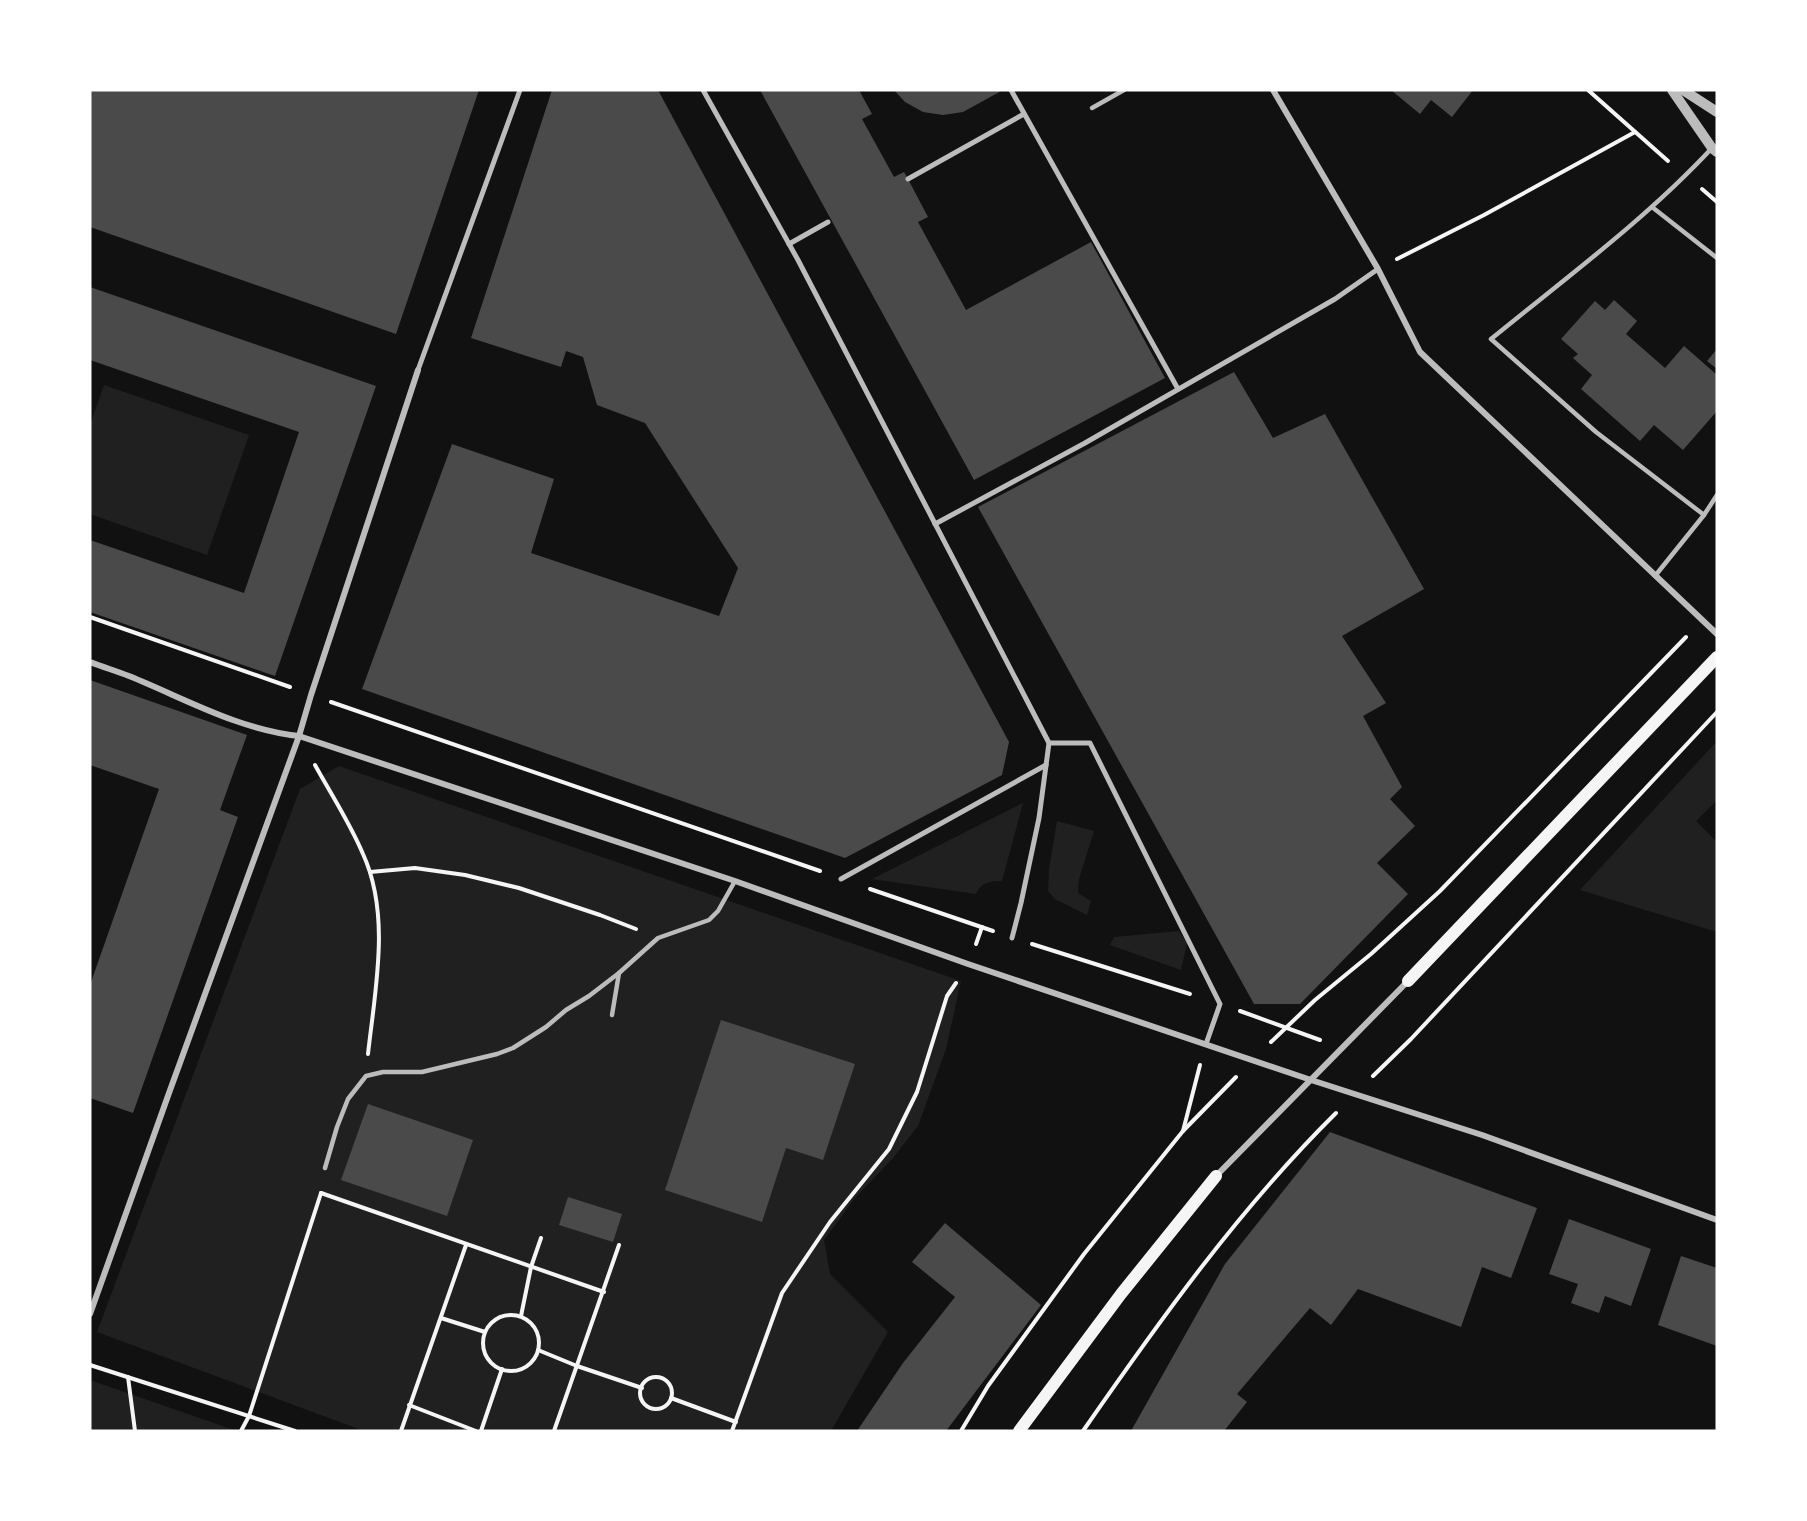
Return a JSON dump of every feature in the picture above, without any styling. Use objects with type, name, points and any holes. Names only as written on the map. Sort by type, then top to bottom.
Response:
[{"type":"main road","points":[[1408,981],[1717,657]]},
{"type":"main road","points":[[1019,1431],[1121,1294],[1216,1176]]},
{"type":"street","points":[[90,1314],[299,736],[418,370],[520,90]]},
{"type":"street","points":[[703,90],[789,244],[1049,743],[1039,818],[1012,938]]},
{"type":"street","points":[[1011,90],[1178,389]]},
{"type":"street","points":[[1273,90],[1378,269],[1420,352],[1717,634]]},
{"type":"street","points":[[1672,90],[1715,150]]},
{"type":"street","points":[[1683,90],[1717,112]]},
{"type":"street","points":[[908,179],[1024,114]]},
{"type":"street","points":[[789,244],[828,222]]},
{"type":"street","points":[[935,524],[1085,443],[1335,299],[1378,269]]},
{"type":"street","points":[[90,662],[129,676],[223,718],[273,733],[299,736],[735,881],[968,964],[1482,1135],[1717,1220]]},
{"type":"street","points":[[1049,743],[1090,743],[1220,1004],[1206,1044]]},
{"type":"street","points":[[841,879],[1046,765]]},
{"type":"street","points":[[1216,1176],[1408,981]]},
{"type":"lane","points":[[1092,108],[1124,90]]},
{"type":"lane","points":[[1704,515],[1596,432],[1491,339],[1652,207],[1715,150]]},
{"type":"lane","points":[[1652,207],[1717,258]]},
{"type":"lane","points":[[1655,576],[1704,515],[1717,495]]},
{"type":"lane","points":[[325,1168],[348,1099],[366,1076],[383,1072],[422,1072],[513,1048],[589,996],[658,938],[709,920],[718,911],[735,881]]},
{"type":"lane","points":[[612,1015],[619,973]]},
{"type":"path","points":[[1588,90],[1717,202]]},
{"type":"path","points":[[1378,269],[1484,215],[1635,132]]},
{"type":"path","points":[[90,617],[984,928],[968,964],[947,996],[917,1092],[889,1149],[830,1222],[782,1293],[732,1431]]},
{"type":"path","points":[[961,1431],[988,1386],[1084,1254],[1183,1131],[1315,1000],[1371,954],[1440,891],[1702,621]]},
{"type":"path","points":[[1083,1431],[1165,1314],[1264,1191],[1324,1124],[1411,1039],[1717,712]]},
{"type":"path","points":[[320,774],[364,854],[377,907],[379,936],[366,1076]]},
{"type":"path","points":[[370,872],[415,868],[465,875],[530,891],[658,938]]},
{"type":"path","points":[[1183,1131],[1206,1044]]},
{"type":"path","points":[[241,1431],[249,1416],[321,1193],[604,1292]]},
{"type":"path","points":[[521,1316],[531,1267],[541,1238]]},
{"type":"path","points":[[401,1431],[466,1245]]},
{"type":"path","points":[[554,1431],[619,1245]]},
{"type":"path","points":[[512,1314],[521,1316],[535,1329],[539,1338],[538,1350],[531,1362],[523,1368],[515,1371],[502,1369],[490,1362],[485,1354],[483,1345],[485,1332],[494,1320],[502,1316],[512,1314]]},
{"type":"path","points":[[441,1318],[485,1332]]},
{"type":"path","points":[[538,1350],[642,1388]]},
{"type":"path","points":[[90,1365],[295,1431]]},
{"type":"path","points":[[481,1431],[502,1369]]},
{"type":"path","points":[[128,1377],[135,1431]]},
{"type":"path","points":[[661,1377],[670,1384],[671,1398],[664,1407],[650,1407],[643,1401],[642,1388],[651,1378],[661,1377]]},
{"type":"path","points":[[671,1398],[736,1422]]},
{"type":"path","points":[[410,1404],[476,1431]]},
{"type":"shaded area","points":[[104,385],[249,435],[207,555],[90,514],[90,425]]},
{"type":"shaded area","points":[[1717,741],[1717,800],[1696,821],[1717,842],[1717,932],[1580,890]]},
{"type":"shaded area","points":[[339,766],[961,981],[946,1049],[918,1126],[893,1158],[855,1198],[824,1240],[830,1274],[888,1332],[831,1431],[364,1431],[97,1332],[300,789]]},
{"type":"shaded area","points":[[1023,803],[1002,881],[984,885],[976,894],[872,879]]},
{"type":"shaded area","points":[[1057,821],[1094,831],[1079,879],[1078,893],[1091,901],[1087,915],[1055,899],[1048,891],[1049,869]]},
{"type":"shaded area","points":[[1179,931],[1187,943],[1181,970],[1110,945],[1114,937]]},
{"type":"shaded area","points":[[90,1380],[237,1431],[90,1431]]},
{"type":"building","points":[[90,90],[479,90],[396,334],[90,227]]},
{"type":"building","points":[[552,90],[658,90],[1009,742],[1002,775],[845,858],[362,689],[452,444],[554,479],[531,553],[719,616],[738,568],[645,423],[597,405],[583,357],[566,351],[561,367],[471,338]]},
{"type":"building","points":[[760,90],[859,90],[872,114],[862,119],[894,177],[904,172],[908,179],[928,217],[918,222],[966,310],[1091,242],[1165,378],[974,480]]},
{"type":"building","points":[[894,90],[1003,90],[963,112],[943,115],[923,112],[905,102]]},
{"type":"building","points":[[1391,90],[1473,90],[1452,117],[1431,100],[1420,114]]},
{"type":"building","points":[[90,287],[376,386],[275,676],[90,612],[90,540],[244,593],[299,432],[90,360]]},
{"type":"building","points":[[1614,300],[1637,321],[1626,334],[1665,368],[1684,346],[1717,375],[1717,411],[1683,450],[1654,425],[1640,441],[1581,389],[1592,375],[1573,358],[1578,354],[1561,339],[1595,301],[1605,310]]},
{"type":"building","points":[[1717,349],[1717,369],[1707,361]]},
{"type":"building","points":[[1234,372],[1273,438],[1325,414],[1424,589],[1342,636],[1386,703],[1363,716],[1402,787],[1390,799],[1415,826],[1377,863],[1408,894],[1300,1004],[1254,1004],[978,507]]},
{"type":"building","points":[[90,680],[247,735],[220,810],[238,817],[133,1113],[90,1098],[90,985],[159,789],[90,765]]},
{"type":"building","points":[[721,1020],[855,1064],[823,1160],[786,1148],[762,1222],[665,1190]]},
{"type":"building","points":[[368,1104],[473,1140],[447,1216],[341,1180]]},
{"type":"building","points":[[1330,1132],[1537,1208],[1511,1278],[1482,1267],[1461,1327],[1358,1289],[1331,1325],[1310,1308],[1237,1394],[1247,1402],[1224,1431],[1131,1431],[1225,1264]]},
{"type":"building","points":[[568,1197],[622,1214],[613,1242],[559,1225]]},
{"type":"building","points":[[1569,1219],[1651,1249],[1631,1306],[1605,1296],[1599,1313],[1571,1303],[1578,1284],[1549,1274]]},
{"type":"building","points":[[945,1223],[1041,1305],[946,1431],[857,1431],[903,1363],[955,1297],[912,1262]]},
{"type":"building","points":[[1681,1256],[1717,1268],[1717,1346],[1658,1325]]}]
